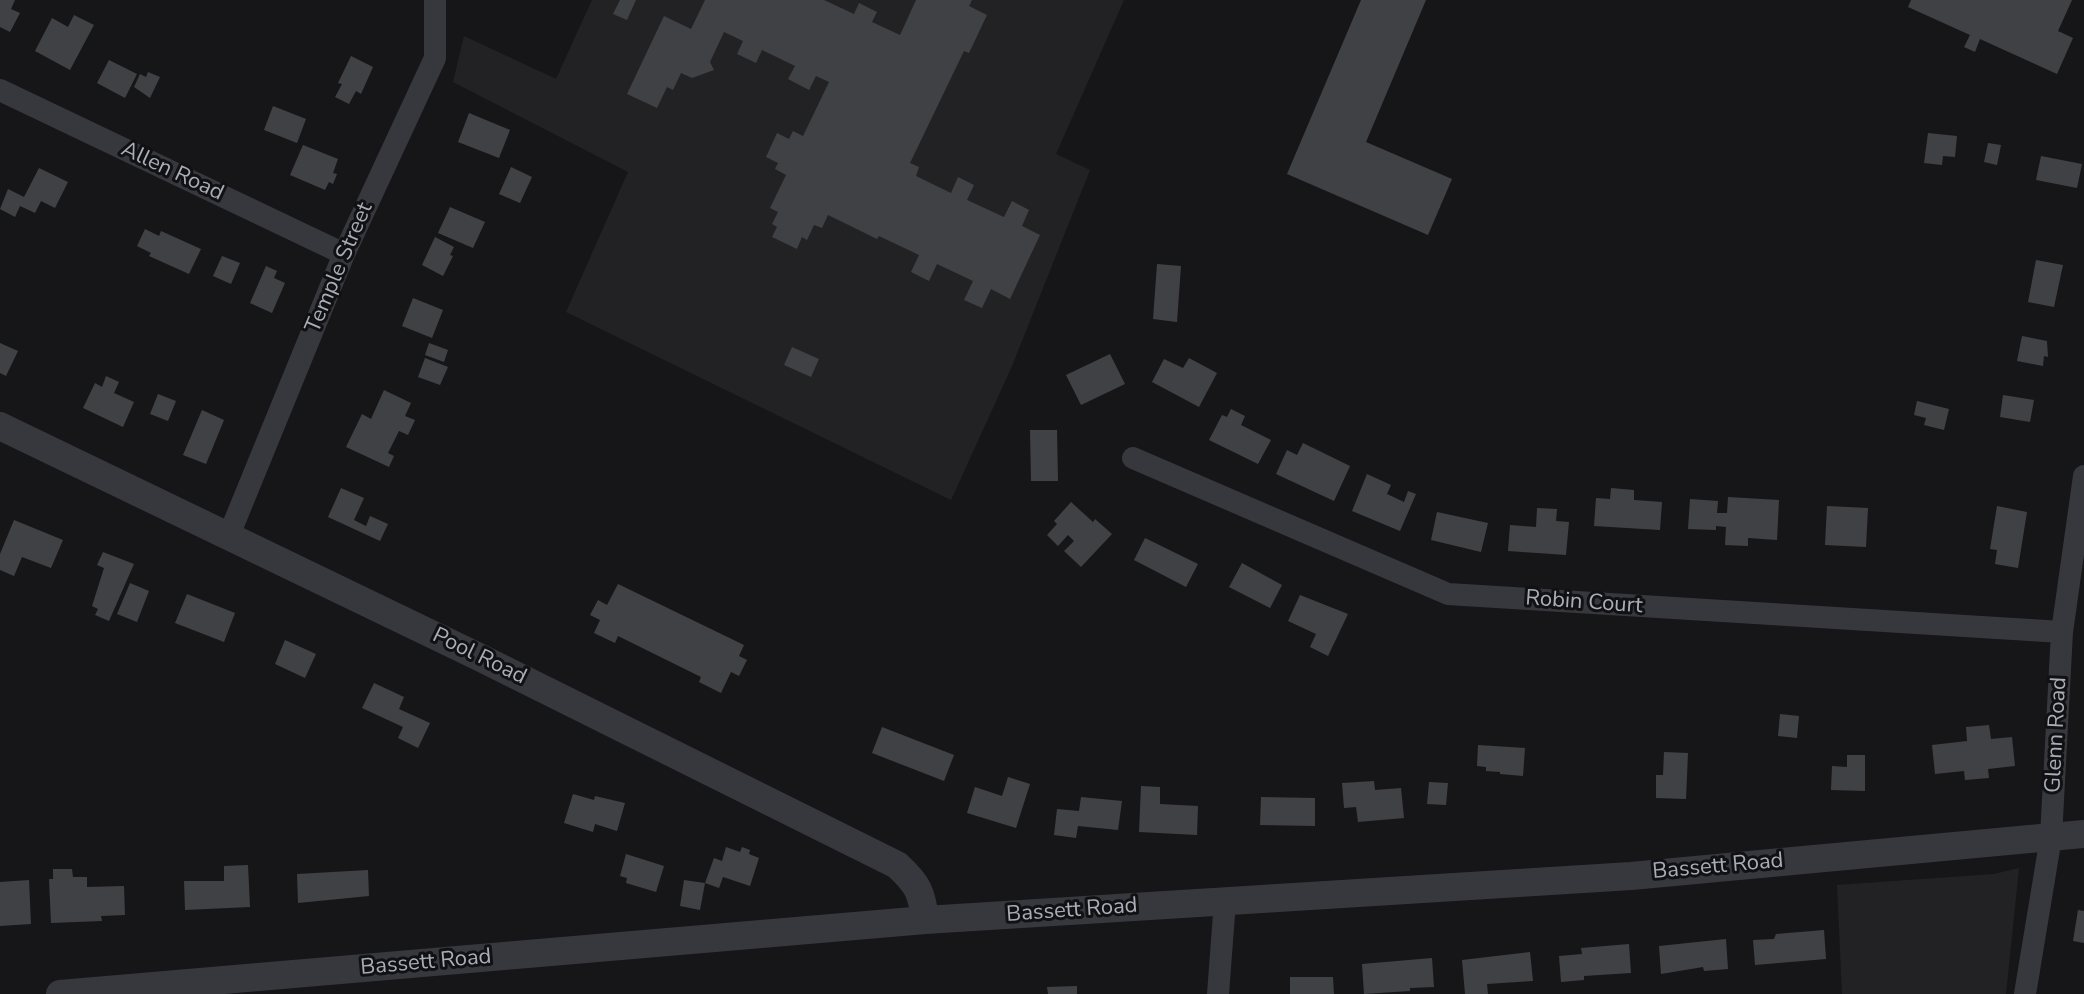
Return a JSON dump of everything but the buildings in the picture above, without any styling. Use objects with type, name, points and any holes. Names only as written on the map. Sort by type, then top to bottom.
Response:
[{"type":"street","name":"Temple Street","points":[[229,535],[344,254],[435,58],[435,0]]},
{"type":"street","name":"Allen Road","points":[[0,90],[344,254]]},
{"type":"street","name":"Pool Road","points":[[0,426],[229,535],[897,865],[918,888],[925,920]]},
{"type":"street","name":"Robin Court","points":[[1133,458],[1448,594],[2062,632]]},
{"type":"street","name":"Glenn Road","points":[[2025,994],[2051,837],[2062,632],[2084,476]]},
{"type":"street","name":"Bassett Road","points":[[60,994],[925,920],[1631,876],[2084,834]]},
{"type":"street","points":[[1218,994],[1225,901]]},
{"type":"shaded area","points":[[592,0],[1124,0],[1056,154],[1090,170],[1012,366],[951,500],[566,312],[628,172],[453,82],[464,36],[556,79]]},
{"type":"shaded area","points":[[2019,868],[2006,994],[1842,994],[1837,885],[1994,874]]}]
